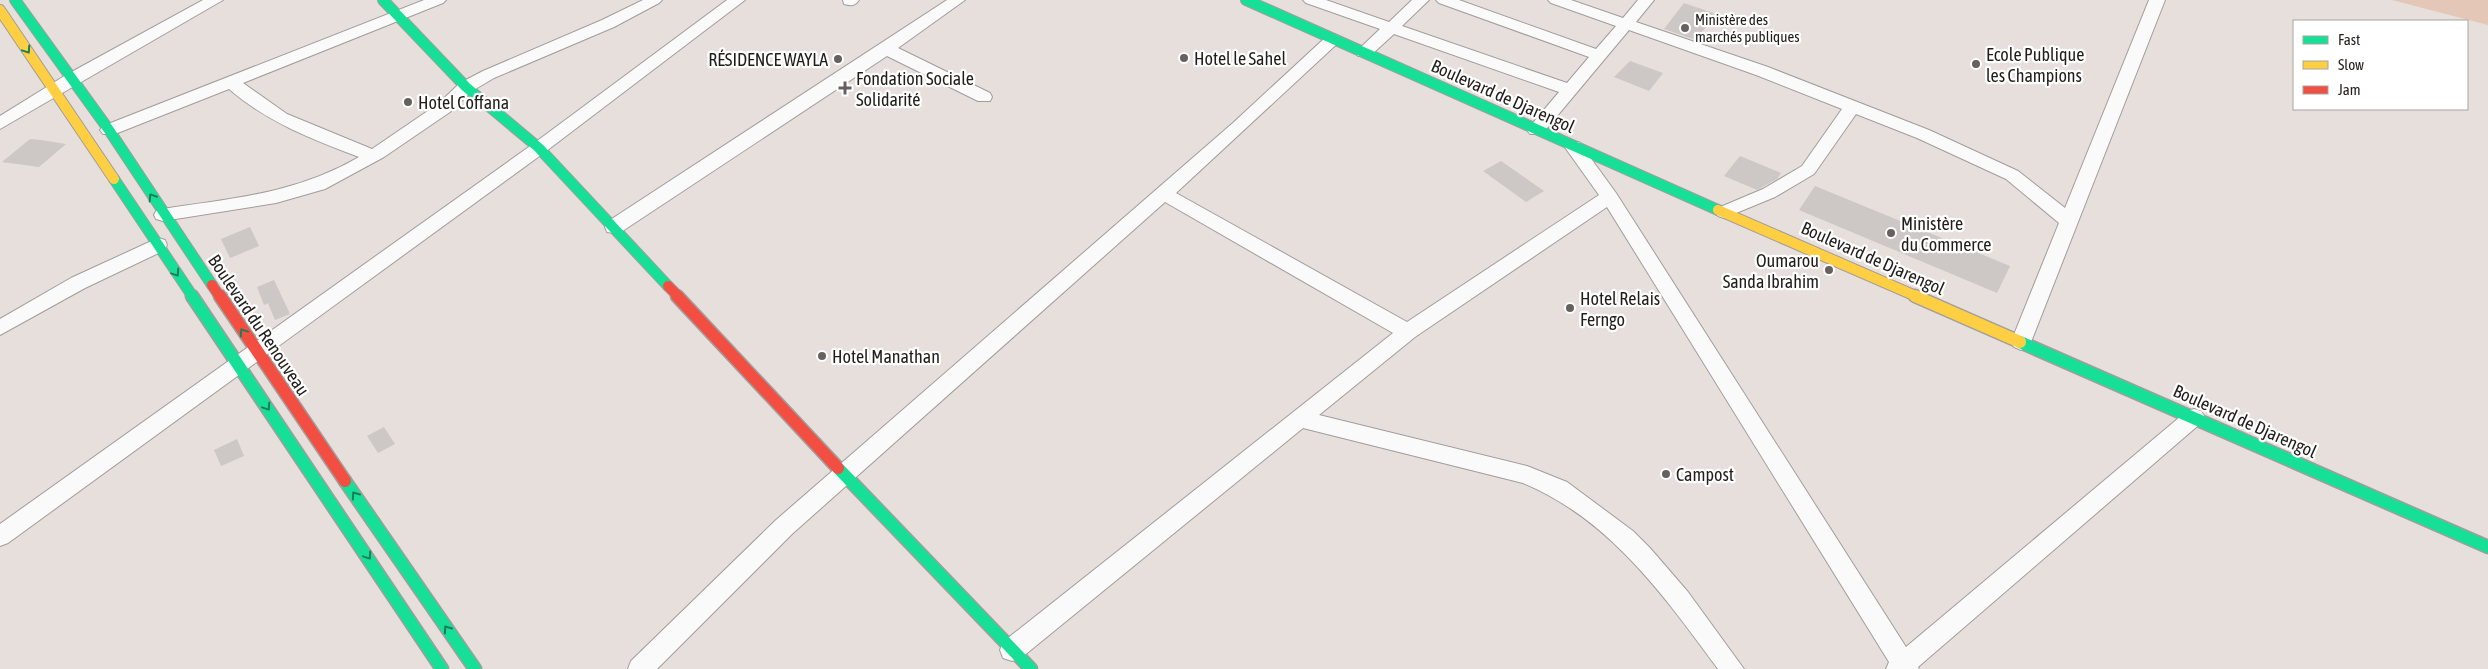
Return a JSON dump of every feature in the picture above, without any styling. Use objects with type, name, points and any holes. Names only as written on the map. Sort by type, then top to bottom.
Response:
[{"type":"main road","name":"Boulevard du Renouveau","points":[[16,0],[109,130],[163,215],[475,669]]},
{"type":"main road","points":[[383,0],[466,88],[539,148],[844,475],[1031,669]]},
{"type":"main road","name":"Boulevard de Djarengol","points":[[1246,0],[1536,130],[2194,417],[2488,548]]},
{"type":"main road","points":[[0,10],[442,669]]},
{"type":"street","points":[[0,124],[72,79],[215,0]]},
{"type":"street","points":[[109,130],[233,83],[438,0]]},
{"type":"street","points":[[163,215],[266,198],[335,178],[373,156],[453,102],[466,88],[551,44],[623,18],[654,0]]},
{"type":"street","points":[[0,536],[539,148],[737,0]]},
{"type":"street","points":[[614,227],[886,49],[957,0]]},
{"type":"street","points":[[1311,0],[1570,90]]},
{"type":"street","points":[[1364,53],[1420,0]]},
{"type":"street","points":[[1444,0],[1598,55]]},
{"type":"street","points":[[1556,0],[1734,61],[1923,134],[2012,175],[2069,221]]},
{"type":"street","points":[[1536,130],[1646,0]]},
{"type":"street","points":[[2021,342],[2157,0]]},
{"type":"street","points":[[640,669],[784,527],[1240,126],[1334,39]]},
{"type":"street","points":[[886,49],[984,97]]},
{"type":"street","points":[[233,83],[251,101],[280,119],[373,156]]},
{"type":"street","points":[[1724,212],[1769,193],[1808,170],[1853,106]]},
{"type":"street","points":[[1573,146],[1610,197],[1903,668],[2194,417]]},
{"type":"street","points":[[1162,193],[1408,332]]},
{"type":"street","points":[[1012,650],[1408,332],[1610,197]]},
{"type":"street","points":[[0,328],[78,283],[158,245]]},
{"type":"street","points":[[1300,419],[1527,475],[1558,488],[1596,515],[1642,554],[1680,599],[1732,669]]},
{"type":"shaded area","points":[[2392,0],[2488,0],[2488,25]]},
{"type":"building","points":[[1684,3],[1716,14],[1696,40],[1664,29]]},
{"type":"building","points":[[1630,61],[1663,73],[1649,91],[1614,77]]},
{"type":"building","points":[[30,139],[66,144],[39,167],[2,162]]},
{"type":"building","points":[[1740,156],[1781,173],[1777,179],[1757,190],[1724,176]]},
{"type":"building","points":[[1501,161],[1544,191],[1526,202],[1483,171]]},
{"type":"building","points":[[1815,186],[2010,266],[1997,293],[1799,210]]},
{"type":"building","points":[[250,227],[259,246],[230,258],[221,239]]},
{"type":"building","points":[[274,280],[290,314],[275,320],[268,303],[264,305],[257,287]]},
{"type":"building","points":[[384,427],[395,444],[378,453],[367,436]]},
{"type":"building","points":[[237,439],[244,456],[221,466],[214,450]]},
{"type":"traffic: fast","points":[[15,0],[109,130],[212,285]]},
{"type":"traffic: fast","points":[[383,0],[466,87],[539,148],[668,286]]},
{"type":"traffic: fast","points":[[1246,0],[1718,210]]},
{"type":"traffic: fast","points":[[114,179],[442,669]]},
{"type":"traffic: fast","points":[[2020,342],[2488,547]]},
{"type":"traffic: fast","points":[[838,468],[1031,669]]},
{"type":"traffic: fast","points":[[345,481],[475,669]]},
{"type":"traffic: slow","points":[[0,10],[114,179]]},
{"type":"traffic: slow","points":[[1718,210],[2020,342]]},
{"type":"traffic: jam","points":[[212,285],[345,481]]},
{"type":"traffic: jam","points":[[668,286],[838,468]]},
{"type":"place","name":"Ministère des marchés publiques","points":[[1685,28]]},
{"type":"place","name":"Hotel le Sahel","points":[[1184,58]]},
{"type":"place","name":"RÉSIDENCE WAYLA","points":[[838,59]]},
{"type":"place","name":"Ecole Publique les Champions","points":[[1976,64]]},
{"type":"place","name":"Fondation Sociale Solidarité","points":[[845,88]]},
{"type":"place","name":"Hotel Coffana","points":[[408,102]]},
{"type":"place","name":"Ministère du Commerce","points":[[1891,233]]},
{"type":"place","name":"Oumarou Sanda Ibrahim","points":[[1829,270]]},
{"type":"place","name":"Hotel Relais Ferngo","points":[[1570,308]]},
{"type":"place","name":"Hotel Manathan","points":[[822,356]]},
{"type":"place","name":"Campost","points":[[1666,474]]}]
